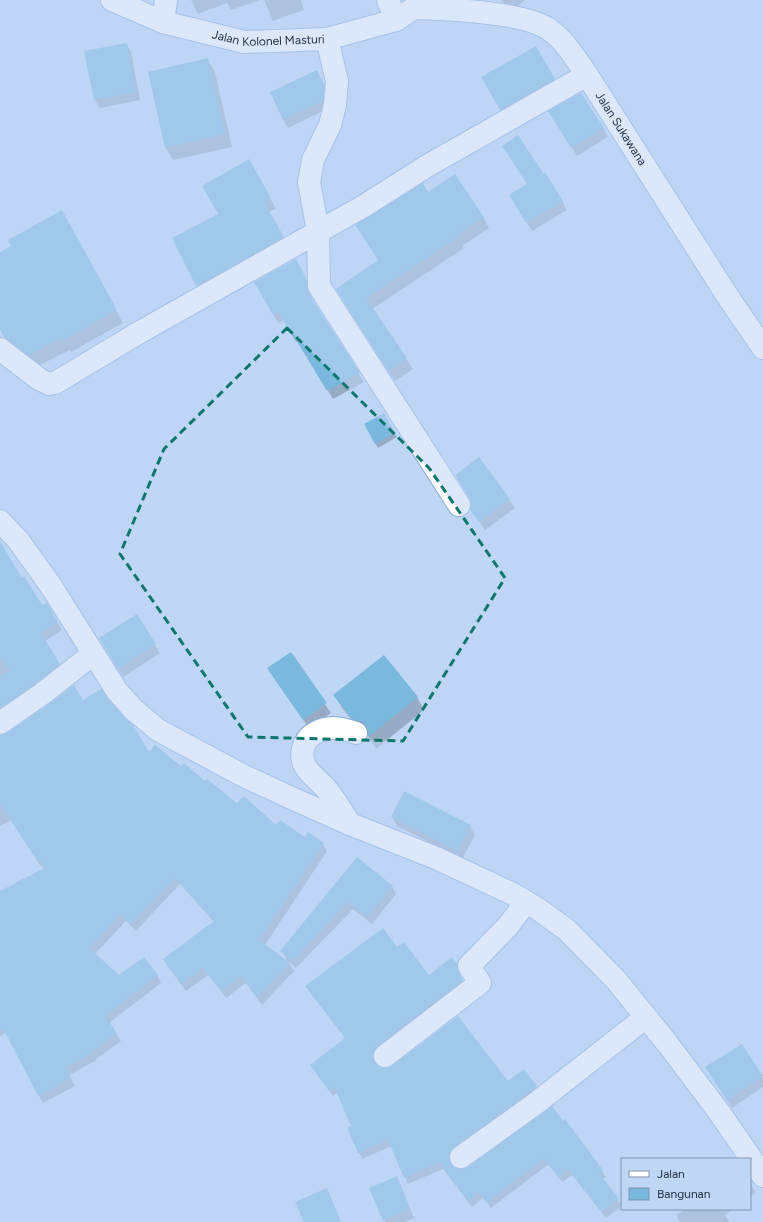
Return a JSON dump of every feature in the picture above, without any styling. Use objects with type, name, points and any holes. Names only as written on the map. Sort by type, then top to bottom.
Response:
[{"type":"street","name":"Jalan Kolonel Masturi","points":[[112,0],[163,22],[244,42],[327,39],[396,20],[418,4]]},
{"type":"street","points":[[163,22],[166,0]]},
{"type":"street","points":[[388,0],[396,20]]},
{"type":"street","name":"Jalan Sukawana","points":[[418,4],[525,19],[538,23],[559,37],[587,75],[728,297],[763,348]]},
{"type":"street","points":[[327,39],[337,81],[335,105],[330,125],[313,160],[309,182],[318,231],[319,286],[459,505]]},
{"type":"street","points":[[0,349],[44,382],[49,384],[55,383],[140,332],[364,206],[427,166],[587,75]]},
{"type":"street","points":[[0,521],[18,540],[51,586],[117,691],[134,710],[158,730],[244,776],[350,824],[436,858],[526,902],[567,930],[616,980],[646,1017],[719,1112],[751,1158]]},
{"type":"street","points":[[0,723],[42,694],[93,654]]},
{"type":"street","points":[[350,824],[328,791],[306,769],[302,762],[302,753],[304,744],[310,736],[319,731],[337,727],[356,733]]},
{"type":"street","points":[[385,1056],[480,983],[469,966],[508,926],[526,902]]},
{"type":"street","points":[[461,1157],[535,1104],[646,1017]]},
{"type":"street","points":[[751,1159],[763,1176]]},
{"type":"highlighted area","points":[[287,328],[429,468],[505,578],[403,741],[248,737],[120,554],[164,449]]},
{"type":"building","points":[[127,43],[136,92],[94,100],[84,51]]},
{"type":"building","points":[[536,46],[555,79],[500,110],[481,77]]},
{"type":"building","points":[[208,58],[225,134],[165,148],[148,72]]},
{"type":"building","points":[[317,70],[324,85],[323,101],[283,120],[270,92]]},
{"type":"building","points":[[581,93],[604,128],[571,148],[548,111]]},
{"type":"building","points":[[518,135],[543,173],[545,172],[563,201],[526,223],[509,195],[527,184],[502,146]]},
{"type":"building","points":[[249,159],[271,198],[264,202],[284,237],[196,286],[172,238],[218,214],[202,186]]},
{"type":"building","points":[[455,174],[484,217],[457,235],[458,237],[366,298],[407,358],[388,371],[336,289],[378,260],[355,225],[423,183],[428,192]]},
{"type":"building","points":[[62,210],[117,310],[63,340],[62,338],[28,355],[4,337],[0,330],[0,252],[11,246],[8,240]]},
{"type":"building","points":[[296,259],[306,278],[308,293],[360,373],[327,391],[278,312],[273,315],[254,282]]},
{"type":"building","points":[[384,413],[395,433],[375,444],[364,424]]},
{"type":"building","points":[[479,457],[510,499],[479,522],[470,510],[470,498],[455,475]]},
{"type":"building","points":[[0,541],[22,578],[24,576],[42,605],[47,603],[58,622],[41,633],[60,664],[35,684],[0,708],[0,677],[10,671],[0,656]]},
{"type":"building","points":[[137,614],[156,644],[118,669],[99,638]]},
{"type":"building","points":[[291,652],[327,703],[303,720],[267,668]]},
{"type":"building","points":[[384,655],[418,697],[368,737],[366,725],[360,721],[352,719],[333,695]]},
{"type":"building","points":[[74,685],[83,700],[101,689],[108,699],[133,725],[149,752],[155,745],[181,766],[184,763],[205,781],[207,779],[237,803],[244,796],[276,825],[280,820],[305,837],[308,832],[324,843],[259,940],[290,963],[257,998],[241,976],[221,991],[203,968],[181,984],[163,959],[214,921],[175,878],[131,924],[121,914],[89,948],[119,975],[144,957],[158,975],[105,1016],[117,1033],[93,1052],[66,1067],[71,1078],[38,1096],[4,1030],[0,1030],[0,891],[46,867],[34,856],[0,804],[0,735],[7,733]]},
{"type":"building","points":[[404,791],[471,825],[457,851],[391,817]]},
{"type":"building","points":[[357,857],[393,886],[367,917],[348,902],[292,961],[280,951]]},
{"type":"building","points":[[383,928],[397,947],[404,942],[429,975],[452,957],[457,964],[458,972],[463,980],[377,1046],[373,1057],[375,1064],[381,1068],[392,1066],[458,1016],[508,1081],[524,1069],[537,1086],[454,1147],[450,1152],[449,1158],[451,1165],[462,1169],[468,1167],[552,1106],[563,1121],[565,1119],[603,1170],[599,1173],[619,1199],[602,1212],[568,1169],[558,1177],[544,1159],[486,1203],[479,1193],[468,1201],[439,1163],[404,1178],[388,1140],[358,1153],[347,1128],[351,1126],[334,1087],[329,1091],[310,1065],[345,1038],[305,986]]},
{"type":"building","points":[[742,1044],[763,1076],[727,1100],[705,1067]]},
{"type":"building","points":[[397,1176],[410,1209],[383,1221],[369,1188]]},
{"type":"building","points":[[327,1188],[341,1222],[304,1222],[295,1202]]}]
